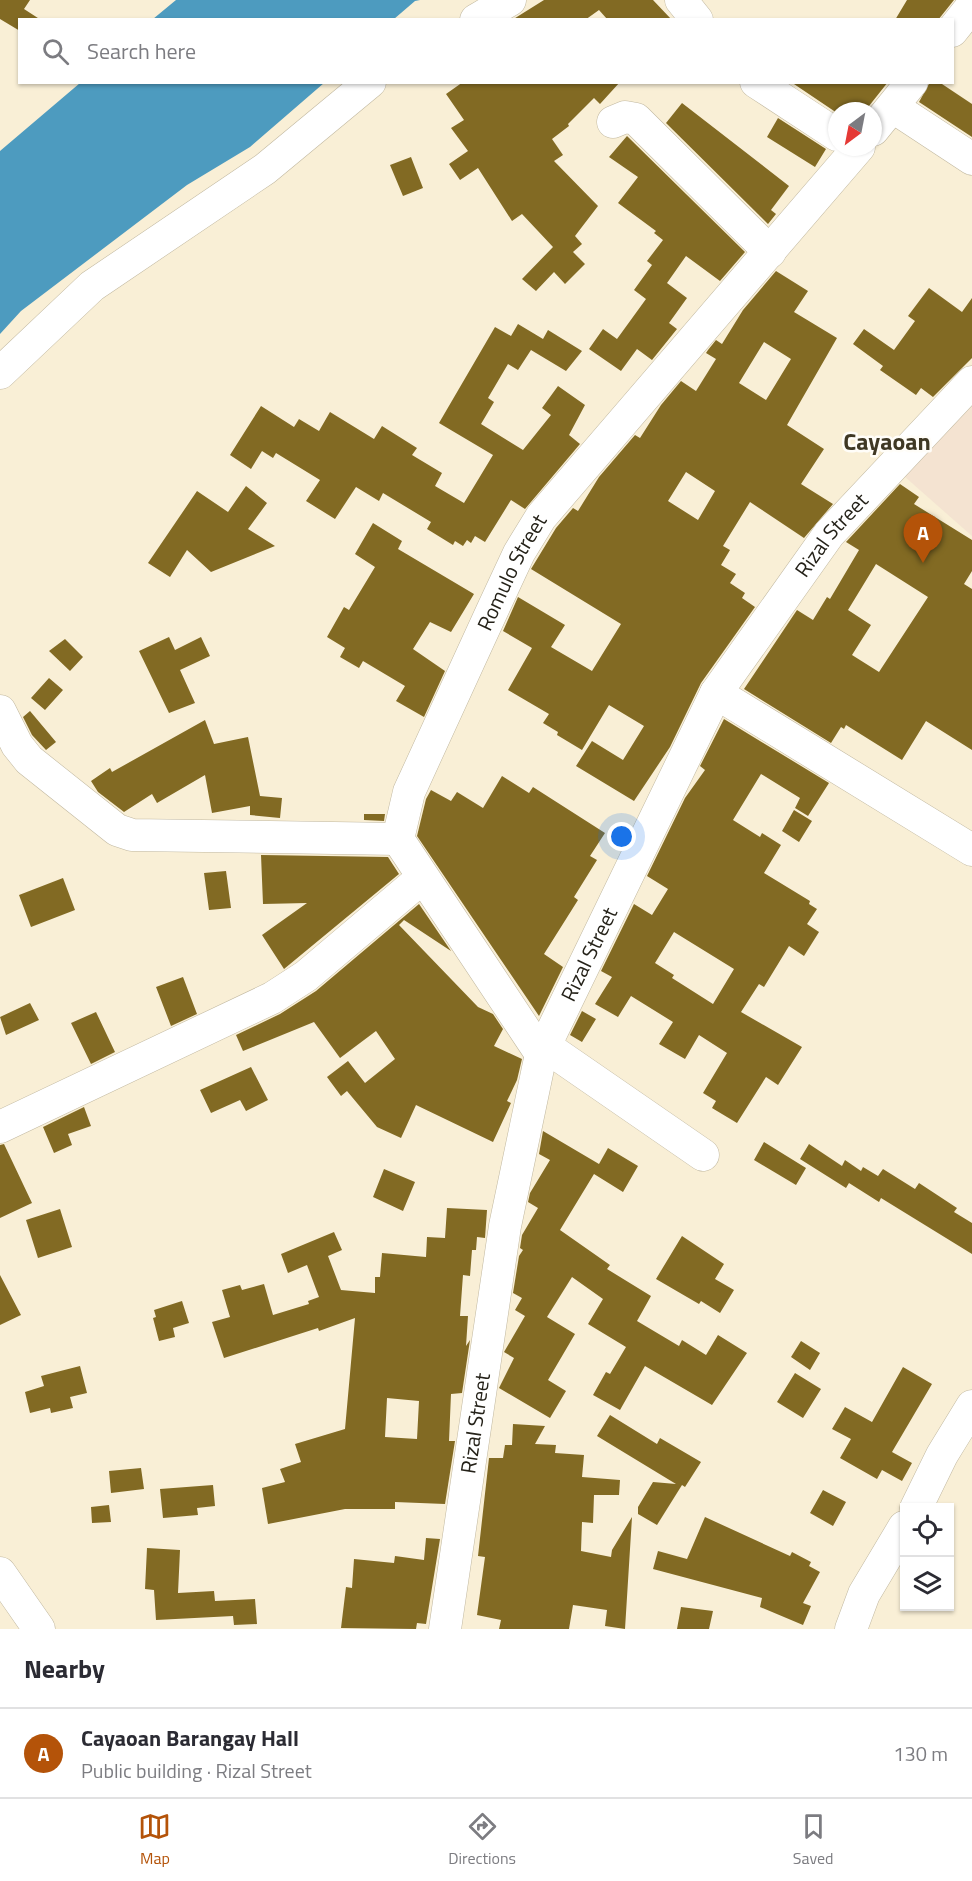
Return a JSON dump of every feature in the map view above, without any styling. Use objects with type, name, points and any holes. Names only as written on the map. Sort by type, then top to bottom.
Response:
[{"type":"street","points":[[479,18],[510,0]]},
{"type":"street","points":[[681,0],[695,18]]},
{"type":"street","points":[[954,28],[972,6]]},
{"type":"street","points":[[0,374],[92,286],[265,169],[368,84]]},
{"type":"street","points":[[760,84],[828,118]]},
{"type":"street","name":"Romulo Street","points":[[882,115],[910,84]]},
{"type":"street","points":[[613,122],[625,117],[636,119],[770,252]]},
{"type":"street","points":[[882,140],[972,159]]},
{"type":"street","name":"Romulo Street","points":[[398,839],[413,782],[510,573],[541,517],[770,252],[847,156]]},
{"type":"street","name":"Rizal Street","points":[[445,1629],[505,1226],[543,1050],[716,693],[829,534],[972,382]]},
{"type":"street","points":[[716,693],[972,850]]},
{"type":"street","points":[[0,711],[18,746],[29,760],[117,830],[132,835],[398,839],[422,878],[543,1050],[703,1155]]},
{"type":"street","points":[[0,1127],[272,998],[306,976],[422,878]]},
{"type":"street","points":[[918,1503],[942,1455],[972,1406]]},
{"type":"street","points":[[851,1629],[864,1594],[900,1534]]},
{"type":"street","points":[[0,1574],[39,1629]]},
{"type":"shaded area","points":[[972,406],[972,536],[904,476]]},
{"type":"water","points":[[176,0],[420,0],[415,1],[395,18],[154,18]]},
{"type":"water","points":[[79,84],[323,84],[250,147],[187,185],[21,311],[0,334],[0,151]]},
{"type":"building","points":[[0,0],[30,0],[24,9],[38,18],[18,18],[18,30],[0,19]]},
{"type":"building","points":[[544,0],[653,0],[670,18],[606,18],[599,10],[588,18],[515,18]]},
{"type":"building","points":[[907,0],[954,0],[940,18],[896,18]]},
{"type":"building","points":[[460,84],[618,84],[600,104],[594,98],[568,124],[569,126],[552,139],[563,155],[554,161],[598,206],[575,236],[582,244],[573,252],[585,264],[565,284],[554,272],[536,291],[522,279],[553,247],[522,214],[512,221],[478,168],[460,180],[449,164],[468,151],[451,128],[464,120],[446,94]]},
{"type":"building","points":[[794,84],[886,84],[872,102],[828,102],[828,107]]},
{"type":"building","points":[[929,84],[942,84],[972,104],[972,137],[919,102]]},
{"type":"building","points":[[682,103],[789,186],[771,210],[776,214],[768,224],[666,123]]},
{"type":"building","points":[[778,118],[826,149],[815,167],[767,137]]},
{"type":"building","points":[[627,136],[745,252],[720,281],[686,256],[667,283],[687,298],[669,323],[677,329],[652,360],[637,349],[621,371],[589,349],[603,329],[617,339],[646,299],[634,290],[652,265],[647,261],[663,240],[654,233],[656,231],[618,203],[638,177],[609,157]]},
{"type":"building","points":[[411,157],[423,188],[403,196],[390,165]]},
{"type":"building","points":[[776,271],[808,291],[794,312],[837,338],[787,425],[824,449],[801,484],[833,504],[804,538],[750,502],[723,546],[730,550],[721,565],[736,574],[730,583],[745,593],[742,598],[755,607],[701,683],[670,747],[634,801],[576,766],[592,741],[623,760],[644,726],[609,705],[582,750],[557,735],[558,732],[543,723],[549,714],[508,690],[532,648],[503,631],[518,597],[565,625],[551,647],[592,671],[621,624],[531,569],[556,528],[573,508],[578,511],[599,477],[635,435],[640,438],[661,405],[681,381],[696,391],[716,359],[706,353],[716,340],[722,344],[743,310]],"holes":[[[764,342],[791,359],[766,400],[739,383]],[[686,472],[715,491],[698,520],[668,501]]]},
{"type":"building","points":[[929,288],[962,312],[972,298],[972,358],[933,397],[921,388],[916,395],[880,370],[883,366],[853,344],[864,329],[894,350],[915,321],[908,316]]},
{"type":"building","points":[[518,324],[543,339],[548,330],[582,351],[566,371],[531,350],[518,370],[508,364],[488,398],[494,402],[481,424],[523,450],[551,415],[542,408],[558,386],[585,405],[569,435],[580,444],[525,509],[511,500],[485,542],[475,536],[471,543],[467,540],[463,546],[455,541],[453,545],[427,529],[431,522],[383,493],[379,501],[356,487],[335,519],[306,501],[320,480],[276,453],[273,458],[262,451],[251,469],[230,455],[261,406],[294,427],[299,419],[319,431],[330,412],[374,439],[382,426],[417,448],[412,455],[442,473],[435,486],[464,503],[493,455],[439,423],[495,327],[511,336]]},
{"type":"building","points":[[900,484],[919,497],[914,504],[972,540],[972,571],[964,584],[972,589],[972,750],[926,721],[902,760],[846,725],[844,729],[841,727],[831,743],[744,689],[797,610],[813,620],[827,597],[830,599],[859,550],[846,542]],"holes":[[[876,564],[928,597],[879,672],[852,655],[871,625],[848,610]]]},
{"type":"building","points":[[246,486],[267,503],[248,529],[275,546],[211,572],[187,550],[170,577],[148,563],[197,491],[228,512]]},
{"type":"building","points":[[373,523],[402,541],[398,549],[474,594],[451,632],[430,622],[413,649],[445,671],[424,717],[396,701],[405,686],[363,661],[359,668],[340,657],[345,648],[327,637],[344,607],[349,610],[375,567],[355,554]]},
{"type":"building","points":[[169,637],[175,650],[201,637],[210,656],[180,670],[195,703],[169,713],[139,651]]},
{"type":"building","points":[[65,639],[83,657],[70,671],[49,651]]},
{"type":"building","points":[[49,678],[63,690],[45,710],[31,698]]},
{"type":"building","points":[[30,711],[56,742],[46,750],[32,735],[23,717]]},
{"type":"building","points":[[724,719],[829,783],[808,816],[795,808],[800,798],[761,774],[733,820],[760,837],[762,833],[781,845],[764,873],[810,901],[809,904],[817,909],[807,924],[819,932],[804,956],[789,946],[764,987],[759,984],[741,1012],[802,1047],[778,1085],[766,1077],[737,1123],[712,1108],[716,1101],[703,1093],[727,1053],[699,1035],[685,1059],[659,1044],[673,1022],[631,996],[618,1017],[595,1004],[612,977],[601,971],[634,904],[652,915],[668,889],[647,876],[685,798],[705,770],[700,766]],"holes":[[[674,932],[734,969],[713,1004],[672,978],[674,975],[655,963]]]},
{"type":"building","points":[[205,720],[214,744],[248,737],[260,796],[282,798],[280,818],[250,815],[250,806],[212,813],[205,775],[157,803],[152,794],[124,812],[98,792],[91,781],[110,768],[112,772]]},
{"type":"building","points":[[502,776],[529,793],[533,787],[605,833],[590,856],[597,860],[574,897],[578,900],[544,954],[563,967],[539,1016],[417,836],[426,799],[431,790],[451,801],[457,792],[483,808]]},
{"type":"building","points":[[794,810],[812,821],[799,842],[782,831]]},
{"type":"building","points":[[364,814],[385,814],[384,821],[364,820]]},
{"type":"building","points":[[261,855],[388,857],[399,874],[284,969],[262,935],[307,903],[263,904]]},
{"type":"building","points":[[226,871],[231,908],[209,910],[204,873]]},
{"type":"building","points":[[63,878],[75,910],[31,927],[19,895]]},
{"type":"building","points":[[419,904],[451,951],[404,920],[399,925],[478,1007],[493,1014],[503,1029],[494,1046],[522,1059],[517,1080],[507,1101],[511,1103],[493,1142],[416,1105],[401,1138],[377,1127],[347,1091],[341,1096],[327,1077],[348,1061],[365,1083],[395,1059],[376,1031],[340,1058],[314,1022],[243,1051],[236,1035],[280,1014],[316,991]]},
{"type":"building","points":[[183,977],[197,1014],[171,1026],[156,987]]},
{"type":"building","points":[[30,1003],[39,1020],[6,1035],[0,1017]]},
{"type":"building","points":[[582,1011],[596,1019],[582,1042],[570,1035]]},
{"type":"building","points":[[96,1012],[115,1052],[91,1064],[71,1023]]},
{"type":"building","points":[[251,1067],[268,1100],[246,1111],[240,1100],[211,1113],[200,1090]]},
{"type":"building","points":[[84,1107],[91,1126],[68,1134],[72,1145],[54,1153],[43,1127]]},
{"type":"building","points":[[543,1131],[599,1164],[608,1148],[638,1166],[623,1192],[594,1174],[560,1230],[610,1265],[607,1269],[651,1296],[637,1321],[679,1346],[682,1340],[706,1355],[718,1335],[747,1353],[712,1405],[645,1366],[620,1410],[593,1395],[606,1372],[610,1374],[626,1347],[588,1324],[603,1299],[572,1277],[547,1317],[575,1334],[548,1380],[566,1391],[550,1418],[499,1388],[514,1358],[504,1352],[525,1316],[515,1310],[522,1298],[513,1293],[519,1256],[523,1250],[520,1248],[522,1235],[538,1208],[528,1202],[530,1193],[550,1160],[539,1154]]},
{"type":"building","points":[[764,1142],[806,1168],[796,1185],[754,1160]]},
{"type":"building","points":[[4,1144],[32,1203],[0,1218],[0,1145]]},
{"type":"building","points":[[809,1144],[842,1166],[845,1160],[861,1171],[863,1167],[878,1176],[883,1169],[915,1189],[919,1183],[957,1208],[954,1212],[972,1223],[972,1254],[881,1198],[879,1202],[849,1183],[846,1188],[800,1159]]},
{"type":"building","points":[[384,1169],[415,1182],[403,1211],[373,1197]]},
{"type":"building","points":[[447,1208],[487,1210],[485,1238],[477,1237],[476,1250],[472,1250],[470,1276],[463,1275],[460,1316],[468,1316],[466,1346],[470,1340],[462,1393],[451,1394],[449,1441],[455,1441],[445,1504],[395,1502],[395,1509],[345,1509],[268,1524],[262,1488],[285,1482],[280,1469],[301,1462],[295,1444],[345,1429],[355,1318],[319,1331],[318,1328],[224,1358],[212,1322],[230,1317],[222,1290],[240,1285],[242,1290],[264,1284],[273,1315],[309,1304],[308,1301],[319,1297],[307,1265],[288,1273],[281,1254],[334,1232],[342,1250],[328,1256],[341,1290],[375,1293],[375,1277],[380,1277],[382,1253],[426,1257],[427,1237],[445,1238]],"holes":[[[387,1398],[419,1401],[417,1439],[385,1437]]]},
{"type":"building","points":[[60,1209],[72,1247],[38,1258],[26,1220]]},
{"type":"building","points":[[682,1236],[724,1264],[715,1279],[734,1290],[720,1313],[701,1301],[699,1304],[656,1279]]},
{"type":"building","points":[[0,1275],[21,1315],[0,1325]]},
{"type":"building","points":[[182,1301],[189,1323],[173,1328],[175,1337],[159,1341],[153,1318],[156,1317],[154,1310]]},
{"type":"building","points":[[801,1341],[820,1353],[810,1370],[791,1357]]},
{"type":"building","points":[[80,1366],[87,1393],[70,1397],[73,1408],[51,1413],[50,1408],[30,1413],[25,1392],[44,1386],[41,1376]]},
{"type":"building","points":[[903,1367],[932,1384],[892,1452],[912,1463],[902,1481],[882,1470],[877,1479],[840,1458],[851,1439],[832,1429],[845,1407],[872,1422]]},
{"type":"building","points":[[795,1373],[821,1389],[803,1418],[777,1402]]},
{"type":"building","points":[[610,1415],[657,1444],[660,1438],[701,1462],[685,1487],[682,1485],[657,1525],[638,1514],[638,1507],[653,1482],[676,1484],[597,1436]]},
{"type":"building","points":[[513,1424],[545,1426],[535,1444],[556,1445],[555,1453],[584,1455],[582,1477],[620,1480],[619,1495],[594,1495],[593,1523],[582,1522],[581,1551],[611,1557],[612,1550],[632,1517],[625,1629],[605,1626],[607,1610],[573,1605],[569,1629],[499,1629],[501,1620],[477,1615],[485,1557],[478,1556],[489,1458],[503,1458],[505,1445],[512,1445]]},
{"type":"building","points":[[141,1468],[144,1489],[111,1493],[109,1471]]},
{"type":"building","points":[[213,1485],[215,1506],[197,1508],[198,1515],[163,1518],[160,1489]]},
{"type":"building","points":[[823,1490],[846,1502],[833,1526],[810,1513]]},
{"type":"building","points":[[109,1505],[111,1522],[92,1523],[91,1507]]},
{"type":"building","points":[[705,1517],[790,1556],[792,1552],[811,1562],[809,1566],[820,1572],[803,1603],[811,1606],[803,1625],[760,1607],[762,1598],[653,1569],[658,1551],[687,1559]]},
{"type":"building","points":[[426,1538],[440,1539],[426,1624],[417,1623],[416,1629],[341,1628],[346,1587],[352,1588],[354,1559],[394,1563],[395,1556],[424,1560]]},
{"type":"building","points":[[147,1548],[180,1550],[178,1593],[214,1591],[215,1601],[255,1599],[257,1624],[234,1625],[233,1616],[156,1620],[154,1590],[145,1589]]},
{"type":"building","points":[[681,1607],[713,1611],[709,1629],[677,1629]]},
{"type":"place","name":"Cayaoan Barangay Hall","points":[[923,563]]},
{"type":"district","name":"Cayaoan","points":[[887,442]]}]
